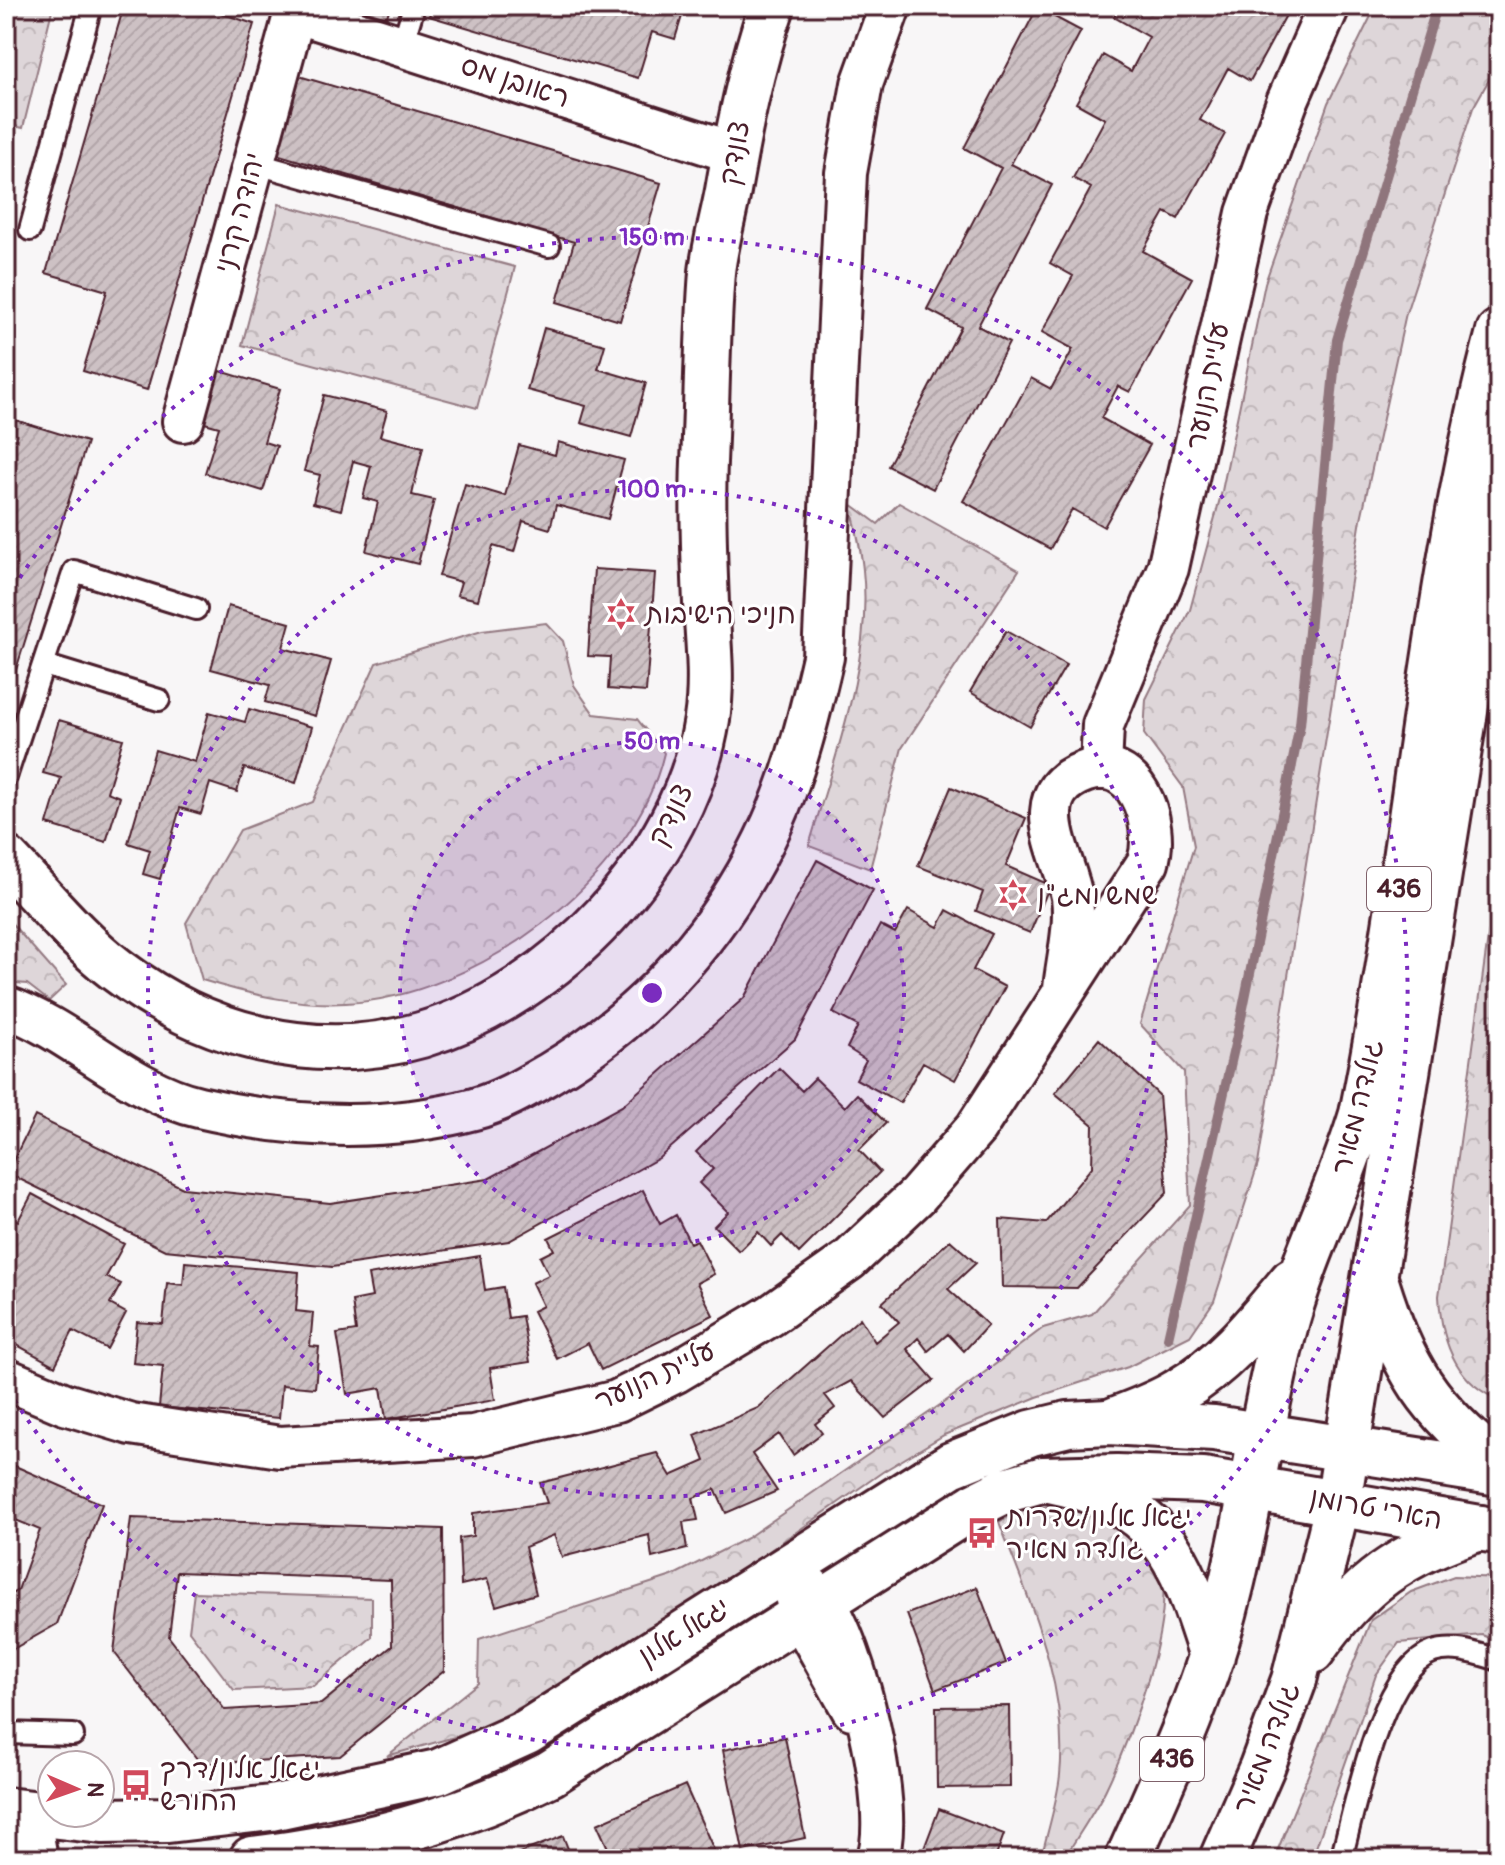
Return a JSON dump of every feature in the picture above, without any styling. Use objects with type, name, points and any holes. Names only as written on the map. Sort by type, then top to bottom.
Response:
[{"type":"street","name":"צונדק","points":[[6,859],[114,968],[146,990],[196,1017],[280,1045],[359,1048],[459,1023],[502,1001],[587,936],[654,851],[678,808],[698,757],[707,717],[710,662],[701,515],[713,268],[750,78],[772,6]]},
{"type":"street","points":[[6,1007],[141,1084],[195,1106],[276,1122],[341,1127],[411,1122],[476,1109],[522,1090],[575,1058],[625,1022],[704,940],[772,824],[805,731],[823,657],[846,173],[862,84],[890,6]]},
{"type":"street","name":"עליית הנוער","points":[[1101,769],[1103,725],[1172,555],[1186,500],[1215,347],[1247,213],[1287,102],[1329,6]]},
{"type":"street","name":"ראובן מס","points":[[294,9],[735,153]]},
{"type":"street","name":"יהודה קרני","points":[[183,421],[294,9]]},
{"type":"street","name":"גולדה מאיר","points":[[1128,1859],[1212,1656],[1254,1487],[1284,1331],[1304,1267],[1345,1170],[1362,1114],[1447,575],[1469,458],[1499,332]]},
{"type":"street","name":"גולדה מאיר","points":[[1222,1859],[1262,1767],[1294,1680],[1338,1503],[1499,500]]},
{"type":"street","name":"עליית הנוער","points":[[6,1379],[65,1404],[131,1424],[280,1447],[473,1436],[617,1401],[676,1372],[770,1316],[849,1260],[917,1196],[976,1128],[1148,862],[1153,845],[1152,826],[1140,792],[1129,782],[1101,769],[1085,771],[1070,780],[1051,808],[1051,835],[1072,897],[1064,989]]},
{"type":"street","points":[[1109,1422],[1177,1393],[1208,1371],[1244,1338],[1304,1267]]},
{"type":"street","points":[[1374,1275],[1387,1317],[1420,1389],[1442,1414],[1499,1465]]},
{"type":"street","name":"יגאל אלון","points":[[16,1812],[102,1821],[210,1816],[338,1796],[438,1772],[527,1732],[920,1484],[989,1447],[1068,1424],[1172,1423],[1348,1449]]},
{"type":"street","name":"הארי טרומן","points":[[1348,1449],[1499,1473]]},
{"type":"street","name":"יגאל אלון","points":[[252,1859],[348,1843],[452,1819],[499,1800],[550,1774],[974,1506],[1006,1490],[1044,1479],[1117,1477],[1203,1480],[1254,1487]]},
{"type":"street","points":[[1044,1479],[1079,1486],[1110,1498],[1139,1516],[1162,1537],[1182,1569],[1212,1656]]},
{"type":"street","name":"הארי טרומן","points":[[1254,1487],[1490,1530]]},
{"type":"street","points":[[1294,1680],[1329,1626],[1372,1579],[1421,1549],[1490,1530]]},
{"type":"street","points":[[788,1567],[812,1609],[837,1686],[866,1727],[882,1801],[877,1859]]},
{"type":"street","points":[[6,1854],[16,1812]]},
{"type":"street","points":[[16,1812],[35,1859]]},
{"type":"lane","points":[[30,230],[91,6]]},
{"type":"lane","points":[[402,46],[414,6]]},
{"type":"lane","points":[[254,163],[549,246]]},
{"type":"lane","points":[[6,777],[74,571],[196,609]]},
{"type":"lane","points":[[44,665],[159,700]]},
{"type":"lane","points":[[1341,1859],[1383,1710],[1400,1678],[1432,1652],[1461,1649],[1499,1660]]},
{"type":"lane","points":[[6,1733],[73,1735]]},
{"type":"shaded area","points":[[6,356],[17,380],[6,411]]},
{"type":"green space","points":[[6,6],[53,6],[23,128],[6,124]]},
{"type":"green space","points":[[1376,6],[1499,6],[1499,62],[1473,108],[1406,313],[1361,519],[1258,1164],[1214,1301],[1190,1336],[1128,1367],[1037,1397],[944,1435],[884,1471],[709,1593],[569,1681],[476,1731],[387,1756],[478,1683],[479,1639],[672,1576],[747,1538],[956,1394],[1043,1328],[1092,1314],[1190,1205],[1184,1072],[1140,1024],[1194,846],[1183,787],[1144,734],[1146,699],[1190,610],[1222,491],[1265,283],[1328,103]]},
{"type":"green space","points":[[279,204],[515,267],[477,408],[242,345]]},
{"type":"green space","points":[[899,503],[1019,570],[902,748],[870,869],[809,846],[849,710],[862,639],[865,604],[863,570],[851,504],[878,524]]},
{"type":"green space","points":[[546,623],[563,641],[574,685],[594,714],[637,719],[664,753],[647,800],[620,845],[584,887],[542,924],[495,955],[446,979],[395,996],[346,1003],[309,1003],[255,994],[202,980],[186,923],[240,830],[313,802],[376,663],[482,631]]},
{"type":"green space","points":[[1499,856],[1499,1400],[1471,1382],[1453,1358],[1443,1328],[1439,1296]]},
{"type":"green space","points":[[6,917],[66,985],[49,1001],[27,984],[6,982]]},
{"type":"green space","points":[[1052,1505],[1094,1511],[1125,1522],[1153,1554],[1163,1585],[1157,1645],[1138,1711],[1105,1791],[1064,1859],[1041,1859],[1060,1775],[1059,1710],[1053,1678],[1034,1614],[999,1522],[1017,1512]]},
{"type":"green space","points":[[1454,1576],[1499,1578],[1499,1641],[1482,1635],[1399,1643],[1376,1675],[1312,1859],[1274,1859],[1371,1620],[1411,1592]]},
{"type":"green space","points":[[194,1592],[372,1598],[372,1637],[313,1686],[234,1690],[189,1631]]},
{"type":"building","points":[[124,6],[199,6],[254,24],[147,390],[83,371],[107,291],[46,273]]},
{"type":"building","points":[[349,6],[390,6],[387,17]]},
{"type":"building","points":[[432,6],[685,6],[675,39],[652,32],[638,78],[429,16]]},
{"type":"building","points":[[1014,6],[1050,6],[1047,13],[1081,31],[1011,164],[1052,185],[978,326],[1009,343],[933,489],[888,466],[961,327],[927,309],[1001,168],[964,148],[1033,16]]},
{"type":"building","points":[[1119,6],[1291,6],[1250,81],[1228,68],[1200,120],[1225,134],[1178,219],[1165,212],[1143,251],[1192,278],[1130,392],[1118,386],[1101,418],[1150,445],[1104,527],[1072,509],[1050,549],[963,501],[1031,378],[1051,389],[1073,349],[1042,332],[1073,276],[1050,263],[1091,188],[1073,178],[1105,119],[1076,103],[1103,55],[1131,71],[1149,37],[1114,17]]},
{"type":"building","points":[[299,76],[661,183],[620,321],[557,302],[574,242],[276,154]]},
{"type":"building","points":[[544,328],[605,345],[598,369],[646,383],[631,437],[581,423],[586,406],[527,390]]},
{"type":"building","points":[[217,370],[280,389],[264,442],[277,446],[263,491],[205,473],[219,427],[201,422]]},
{"type":"building","points":[[324,395],[387,411],[380,436],[423,447],[412,495],[434,500],[418,564],[366,551],[378,502],[363,498],[371,466],[353,461],[341,510],[313,503],[320,475],[304,471]]},
{"type":"building","points":[[15,420],[87,442],[6,702],[6,448]]},
{"type":"building","points":[[558,442],[624,460],[608,519],[556,505],[550,529],[523,521],[514,552],[493,546],[478,600],[457,595],[461,582],[439,576],[465,484],[505,496],[519,445],[555,455]]},
{"type":"building","name":"חניכי הישיבות","points":[[594,569],[655,573],[646,692],[608,689],[610,657],[588,656]]},
{"type":"building","points":[[228,606],[290,623],[283,648],[331,661],[315,716],[265,702],[270,685],[211,669]]},
{"type":"building","points":[[1006,631],[1066,665],[1030,727],[970,692]]},
{"type":"building","points":[[249,709],[312,727],[296,783],[244,768],[237,792],[210,783],[201,814],[180,808],[160,879],[143,874],[150,850],[128,843],[155,750],[195,762],[209,712],[245,722]]},
{"type":"building","points":[[59,720],[123,739],[107,792],[120,797],[106,842],[47,824],[61,778],[43,773]]},
{"type":"building","points":[[951,787],[1026,818],[1006,866],[1050,885],[1030,933],[976,911],[983,892],[918,866]]},
{"type":"building","points":[[817,860],[873,890],[795,1039],[659,1158],[509,1241],[332,1267],[165,1250],[7,1173],[35,1116],[183,1188],[330,1203],[488,1179],[622,1106],[744,998]]},
{"type":"building","points":[[908,910],[938,927],[947,910],[992,934],[973,970],[1005,987],[955,1080],[923,1062],[900,1103],[856,1079],[866,1060],[847,1048],[858,1026],[833,1013],[880,925],[895,933]]},
{"type":"building","points":[[1099,1039],[1159,1095],[1167,1193],[1077,1288],[1002,1287],[1000,1219],[1046,1223],[1092,1167],[1093,1125],[1055,1093]]},
{"type":"building","points":[[779,1068],[802,1091],[815,1078],[845,1107],[857,1094],[886,1123],[859,1150],[880,1172],[799,1253],[782,1235],[771,1246],[758,1232],[739,1251],[714,1226],[728,1212],[699,1183],[713,1169],[696,1152]]},
{"type":"building","points":[[643,1190],[660,1224],[676,1215],[690,1243],[697,1240],[714,1274],[697,1283],[713,1315],[601,1370],[588,1343],[557,1359],[533,1311],[543,1306],[532,1283],[549,1275],[540,1257],[554,1250],[548,1238]]},
{"type":"building","points":[[32,1194],[124,1244],[106,1277],[121,1284],[110,1304],[126,1313],[107,1349],[73,1331],[55,1366],[6,1339],[6,1215],[18,1221]]},
{"type":"building","points":[[950,1240],[976,1263],[948,1289],[988,1325],[964,1351],[948,1334],[928,1351],[918,1338],[907,1349],[934,1380],[885,1418],[851,1381],[825,1395],[835,1408],[815,1424],[822,1433],[793,1455],[779,1434],[752,1454],[777,1491],[726,1513],[715,1489],[693,1498],[698,1520],[683,1522],[687,1549],[652,1558],[649,1535],[562,1557],[554,1535],[525,1547],[536,1594],[496,1606],[487,1579],[461,1585],[459,1538],[473,1536],[473,1513],[547,1503],[540,1483],[657,1453],[671,1476],[705,1461],[695,1435],[758,1408],[860,1318],[875,1342],[899,1322],[882,1303]]},
{"type":"building","points":[[480,1256],[485,1290],[503,1287],[508,1318],[522,1316],[530,1362],[490,1368],[495,1400],[386,1419],[381,1388],[347,1394],[337,1334],[356,1331],[352,1301],[372,1297],[368,1275]]},
{"type":"building","points":[[185,1262],[299,1272],[296,1311],[313,1313],[310,1346],[319,1347],[315,1388],[282,1385],[279,1418],[159,1407],[163,1366],[133,1363],[137,1322],[163,1324],[167,1283],[183,1285]]},
{"type":"building","points":[[6,1462],[102,1504],[57,1624],[6,1653],[6,1597],[18,1590],[40,1530],[6,1516]]},
{"type":"building","points":[[131,1518],[443,1529],[444,1671],[340,1756],[201,1764],[114,1652]],"holes":[[[177,1572],[391,1580],[392,1646],[321,1704],[225,1710],[169,1637]]]},
{"type":"building","points":[[977,1587],[1006,1663],[935,1690],[907,1614]]},
{"type":"building","points":[[1009,1706],[1010,1787],[937,1788],[936,1707]]},
{"type":"building","points":[[785,1737],[805,1838],[743,1851],[723,1750]]},
{"type":"building","points":[[685,1785],[714,1850],[693,1859],[613,1859],[597,1824]]},
{"type":"building","points":[[939,1809],[1004,1834],[995,1859],[920,1859]]},
{"type":"building","points":[[563,1836],[572,1859],[504,1859]]},
{"type":"waterway","points":[[1168,1338],[1241,1018],[1300,725],[1337,340],[1437,6]]},
{"type":"place","name":"חניכי הישיבות","points":[[621,614]]},
{"type":"place","name":"שמש ומג\"ן","points":[[1013,895]]},
{"type":"place","name":"יגאל אלון/שדרות גולדה מאיר","points":[[982,1533]]},
{"type":"place","name":"יגאל אלון/דרך החורש","points":[[136,1785]]}]
